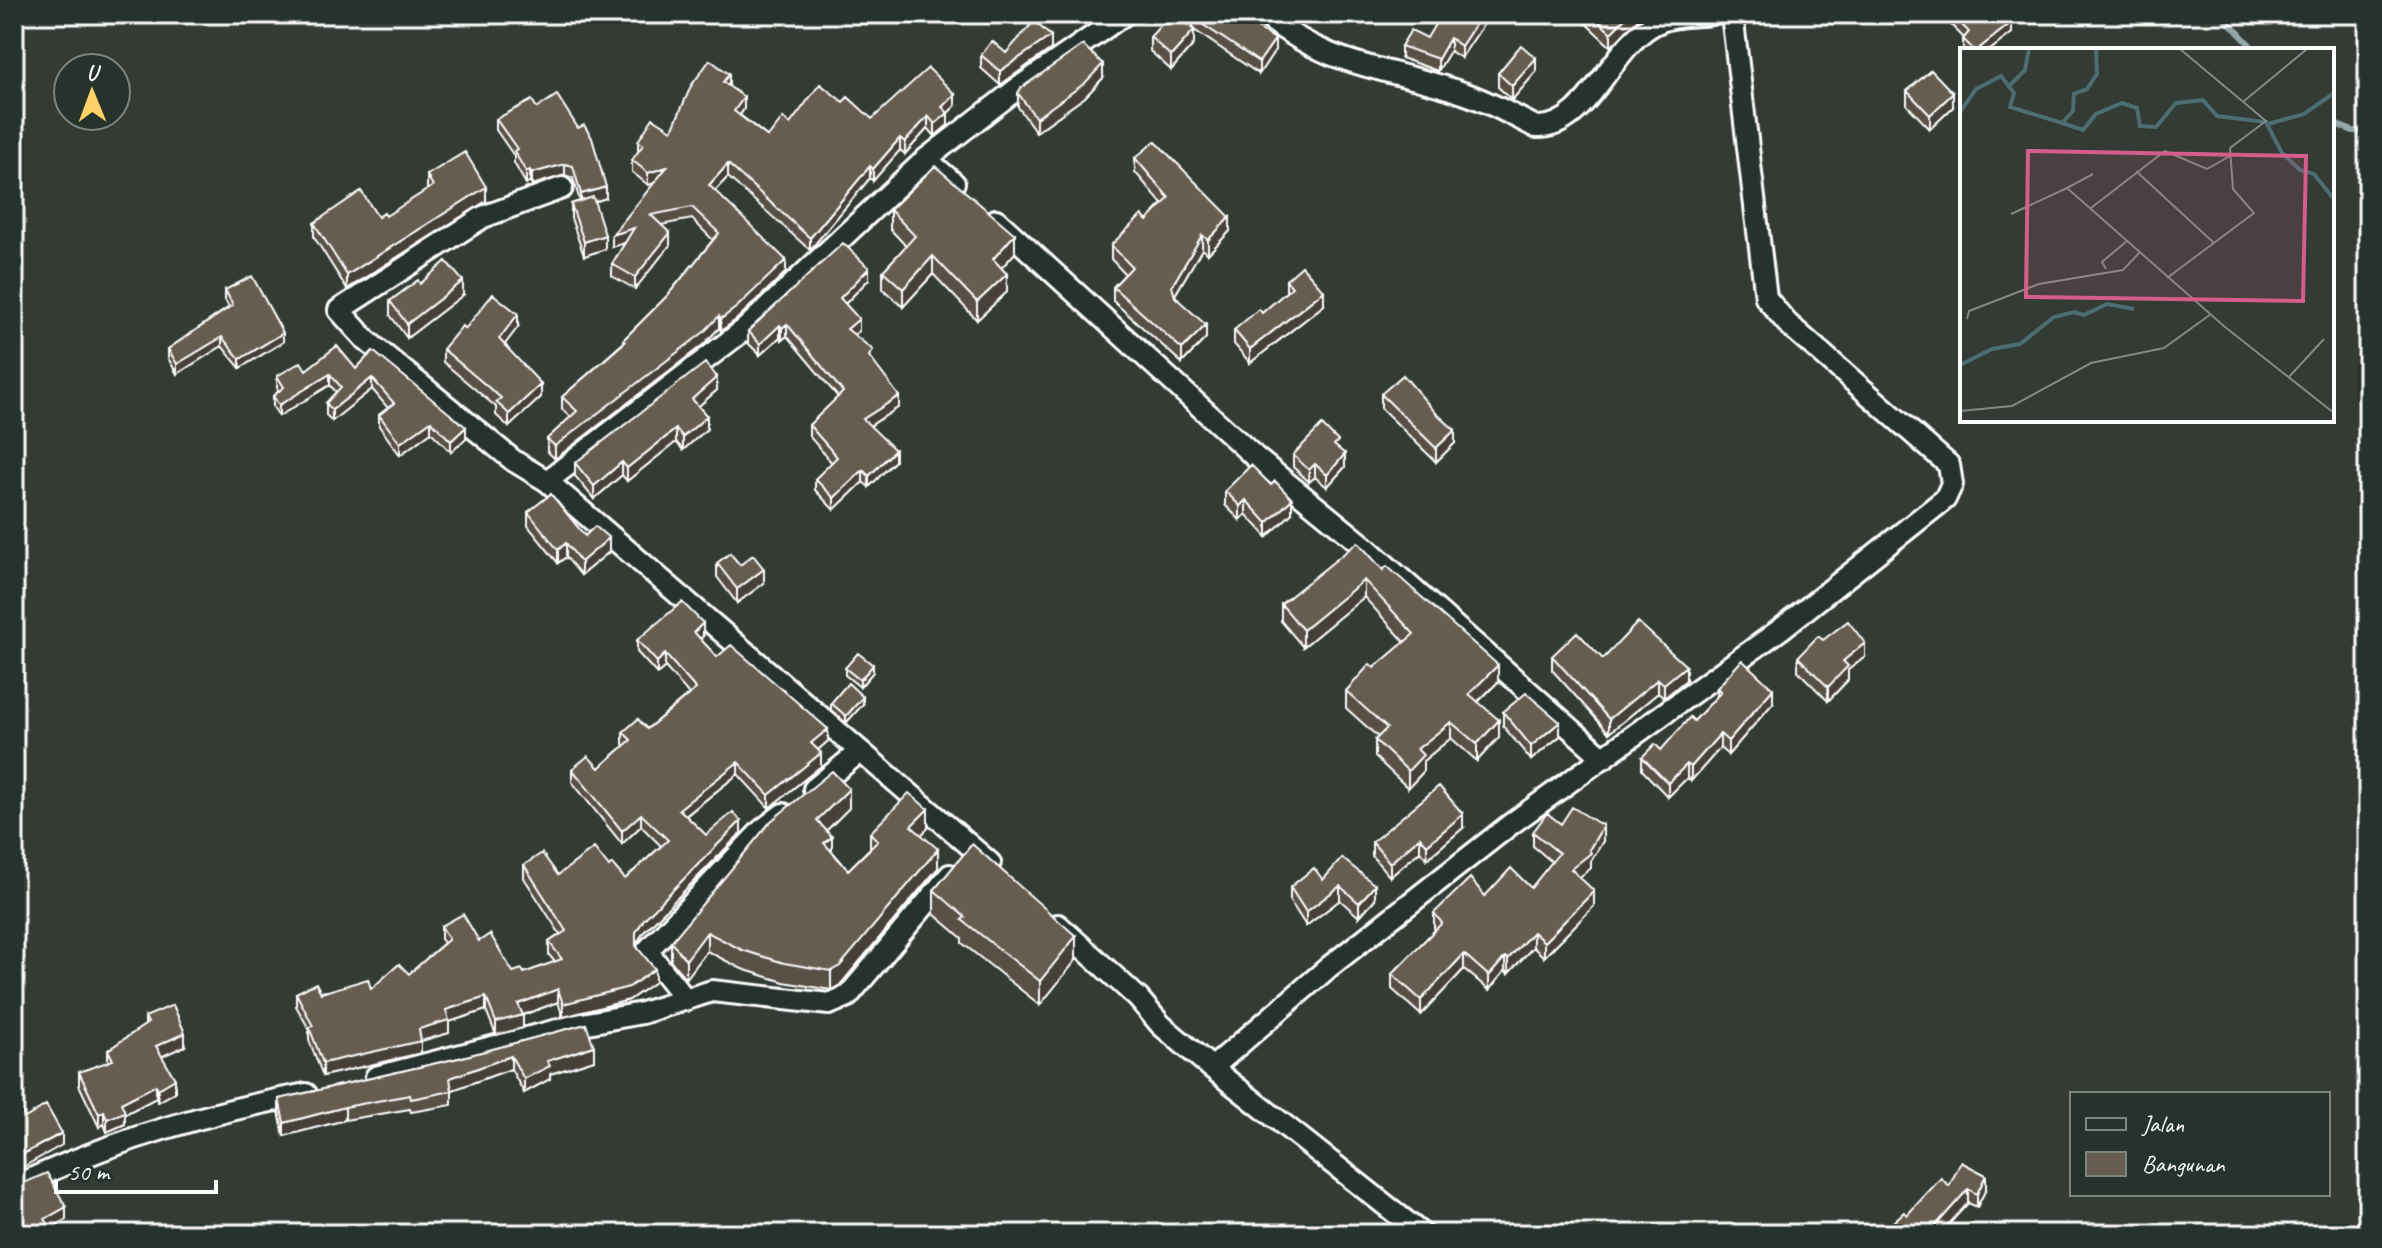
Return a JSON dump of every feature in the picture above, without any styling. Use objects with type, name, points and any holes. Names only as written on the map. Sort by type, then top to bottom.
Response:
[{"type":"street","points":[[547,481],[745,329],[926,159],[1030,79],[1125,14]]},
{"type":"street","points":[[1264,14],[1285,32],[1327,55],[1463,92],[1536,127],[1546,128],[1558,126],[1584,101],[1628,43],[1660,21],[1711,14]]},
{"type":"street","points":[[1212,1068],[1341,958],[1511,824],[1816,601],[1945,499],[1952,484],[1949,465],[1787,323],[1766,298],[1732,14]]},
{"type":"street","points":[[926,159],[1255,457],[1364,546],[1604,758]]},
{"type":"street","points":[[562,188],[483,217],[339,310],[366,340],[514,461],[547,481],[1002,875]]},
{"type":"street","points":[[686,1000],[647,951],[653,941],[762,830],[858,753]]},
{"type":"street","points":[[362,1081],[712,991],[829,1004],[848,996],[972,847]]},
{"type":"street","points":[[1046,915],[1212,1068],[1422,1234]]},
{"type":"street","points":[[14,1187],[88,1152],[169,1126],[331,1088]]},
{"type":"building","points":[[1171,14],[1194,30],[1171,56],[1150,37]]},
{"type":"building","points":[[1196,14],[1230,14],[1275,39],[1259,62],[1193,18]]},
{"type":"building","points":[[1441,14],[1482,14],[1461,46],[1450,38],[1438,59],[1401,46],[1411,30],[1427,38]]},
{"type":"building","points":[[1591,14],[1629,14],[1611,33]]},
{"type":"building","points":[[1951,14],[2005,14],[2012,22],[1980,48],[1972,48],[1963,39],[1969,32]]},
{"type":"building","points":[[1034,21],[1051,36],[1000,71],[981,55],[992,41],[1006,53]]},
{"type":"building","points":[[1083,45],[1103,64],[1085,83],[1036,118],[1018,93],[1021,88]]},
{"type":"building","points":[[1521,45],[1536,58],[1512,86],[1498,73]]},
{"type":"building","points":[[710,60],[729,74],[723,82],[744,97],[734,111],[768,137],[783,118],[790,124],[820,84],[843,102],[848,97],[872,119],[928,68],[955,94],[942,107],[948,113],[935,124],[928,116],[905,142],[900,138],[873,169],[870,166],[810,238],[728,164],[709,185],[786,260],[737,307],[721,319],[719,316],[704,332],[555,446],[547,439],[577,411],[562,397],[625,342],[623,340],[667,296],[719,233],[692,207],[651,215],[670,233],[635,277],[612,264],[634,228],[612,235],[667,167],[648,173],[632,160],[643,145],[638,141],[653,118],[672,130],[691,86]]},
{"type":"building","points":[[1931,70],[1953,93],[1930,115],[1907,91]]},
{"type":"building","points":[[557,95],[578,128],[584,125],[592,138],[606,187],[581,194],[573,166],[565,164],[526,172],[514,151],[517,149],[496,119],[532,100],[537,108]]},
{"type":"building","points":[[1155,141],[1230,217],[1208,240],[1202,235],[1172,286],[1175,297],[1206,325],[1182,349],[1113,287],[1132,267],[1111,245],[1142,215],[1147,221],[1169,198],[1135,158]]},
{"type":"building","points":[[465,152],[486,187],[347,275],[314,223],[361,191],[378,217],[384,213],[386,216],[433,186],[427,175]]},
{"type":"building","points":[[935,166],[1015,234],[993,259],[1007,274],[977,302],[933,256],[903,289],[883,271],[915,236],[890,210]]},
{"type":"building","points":[[593,197],[605,235],[584,242],[571,204]]},
{"type":"building","points":[[843,243],[869,268],[840,298],[859,319],[847,329],[873,350],[869,356],[899,396],[863,419],[895,450],[869,476],[863,470],[834,498],[815,479],[837,457],[809,425],[843,392],[787,324],[782,328],[780,325],[760,344],[748,331]]},
{"type":"building","points":[[446,261],[463,281],[407,324],[390,301],[418,280],[420,284]]},
{"type":"building","points":[[1302,266],[1324,291],[1250,349],[1234,330],[1259,309],[1262,313],[1292,287],[1286,280]]},
{"type":"building","points":[[252,276],[283,333],[240,359],[222,337],[177,364],[168,349],[233,305],[225,290]]},
{"type":"building","points":[[493,294],[518,314],[499,339],[541,384],[509,414],[496,402],[501,398],[443,349],[462,326],[465,329]]},
{"type":"building","points":[[337,346],[356,369],[373,351],[466,427],[451,441],[431,421],[400,443],[379,415],[394,403],[372,378],[332,410],[326,403],[341,387],[330,374],[279,405],[273,396],[284,387],[277,376],[301,362],[306,370]]},
{"type":"building","points":[[705,363],[717,377],[692,399],[707,416],[683,437],[676,429],[627,468],[622,462],[594,486],[575,463]]},
{"type":"building","points":[[1403,375],[1455,430],[1436,448],[1381,394]]},
{"type":"building","points":[[1322,425],[1338,441],[1334,445],[1345,454],[1327,475],[1315,464],[1309,470],[1293,455]]},
{"type":"building","points":[[1251,465],[1271,485],[1275,481],[1292,499],[1267,523],[1246,500],[1240,506],[1225,491]]},
{"type":"building","points":[[551,494],[585,536],[595,526],[609,538],[581,562],[566,543],[558,550],[528,512]]},
{"type":"building","points":[[1358,542],[1383,570],[1387,566],[1498,665],[1469,694],[1499,720],[1477,744],[1451,722],[1417,749],[1423,755],[1408,771],[1375,740],[1387,728],[1346,691],[1370,664],[1374,668],[1414,634],[1364,580],[1303,630],[1281,604]]},
{"type":"building","points":[[730,553],[740,565],[753,555],[764,569],[737,589],[717,563]]},
{"type":"building","points":[[682,602],[703,623],[694,632],[717,657],[731,645],[828,729],[811,743],[821,753],[769,795],[738,762],[679,809],[706,835],[733,812],[741,821],[644,919],[636,932],[636,946],[655,969],[629,987],[563,1004],[558,989],[518,1004],[523,1015],[496,1022],[486,997],[446,1010],[449,1020],[419,1029],[421,1041],[323,1063],[309,1027],[313,1026],[296,993],[316,983],[321,993],[368,979],[371,989],[399,964],[409,974],[449,939],[441,926],[463,914],[479,941],[490,934],[513,972],[522,969],[524,973],[562,959],[549,942],[566,931],[524,865],[542,853],[558,875],[594,848],[609,867],[612,864],[625,879],[668,840],[641,814],[622,831],[572,769],[588,756],[599,768],[631,740],[623,732],[638,719],[647,729],[696,689],[665,654],[657,662],[637,640]]},
{"type":"building","points":[[1848,621],[1865,643],[1843,661],[1848,666],[1828,687],[1798,657],[1818,636],[1823,640]]},
{"type":"building","points":[[1638,622],[1686,666],[1664,684],[1658,679],[1609,719],[1552,656],[1577,632],[1603,659]]},
{"type":"building","points":[[858,653],[873,665],[860,680],[845,668]]},
{"type":"building","points":[[1742,660],[1773,689],[1728,741],[1720,734],[1691,767],[1687,764],[1668,783],[1642,757],[1655,744],[1661,750],[1690,717],[1694,721],[1721,692],[1717,688]]},
{"type":"building","points":[[848,683],[863,697],[846,716],[831,703]]},
{"type":"building","points":[[1526,693],[1560,722],[1531,746],[1503,712]]},
{"type":"building","points":[[832,771],[849,789],[817,820],[832,837],[824,843],[848,870],[878,841],[870,833],[909,793],[928,809],[911,826],[938,849],[840,966],[831,971],[784,963],[742,950],[707,932],[686,960],[671,942],[771,821]]},
{"type":"building","points":[[1439,786],[1463,814],[1427,845],[1420,837],[1390,863],[1372,842]]},
{"type":"building","points":[[1572,807],[1603,826],[1589,850],[1591,853],[1571,869],[1594,891],[1544,942],[1533,932],[1489,976],[1464,954],[1421,1000],[1392,974],[1442,923],[1434,913],[1470,878],[1485,896],[1511,868],[1531,888],[1559,853],[1533,832],[1547,813],[1561,824]]},
{"type":"building","points":[[972,844],[1076,936],[1040,981],[962,920],[965,917],[934,890]]},
{"type":"building","points":[[1342,858],[1375,885],[1359,903],[1340,886],[1306,912],[1290,887],[1314,868],[1323,880]]},
{"type":"building","points":[[173,1005],[185,1033],[156,1046],[175,1079],[121,1103],[125,1112],[107,1119],[104,1111],[99,1114],[79,1072],[113,1060],[108,1050],[148,1023],[145,1017]]},
{"type":"building","points":[[586,1024],[594,1046],[547,1061],[550,1066],[524,1079],[511,1056],[450,1078],[452,1091],[345,1107],[284,1123],[279,1099],[459,1058]]},
{"type":"building","points":[[14,1102],[25,1118],[46,1105],[62,1133],[14,1159]]},
{"type":"building","points":[[1961,1162],[1986,1175],[1977,1194],[1968,1189],[1928,1234],[1880,1234],[1904,1212],[1907,1215],[1941,1178],[1949,1186]]},
{"type":"building","points":[[47,1173],[66,1207],[45,1219],[51,1228],[41,1234],[14,1234],[14,1187]]},
{"type":"waterway","points":[[2221,14],[2253,48]]},
{"type":"waterway","points":[[2334,124],[2353,131],[2368,132]]}]
